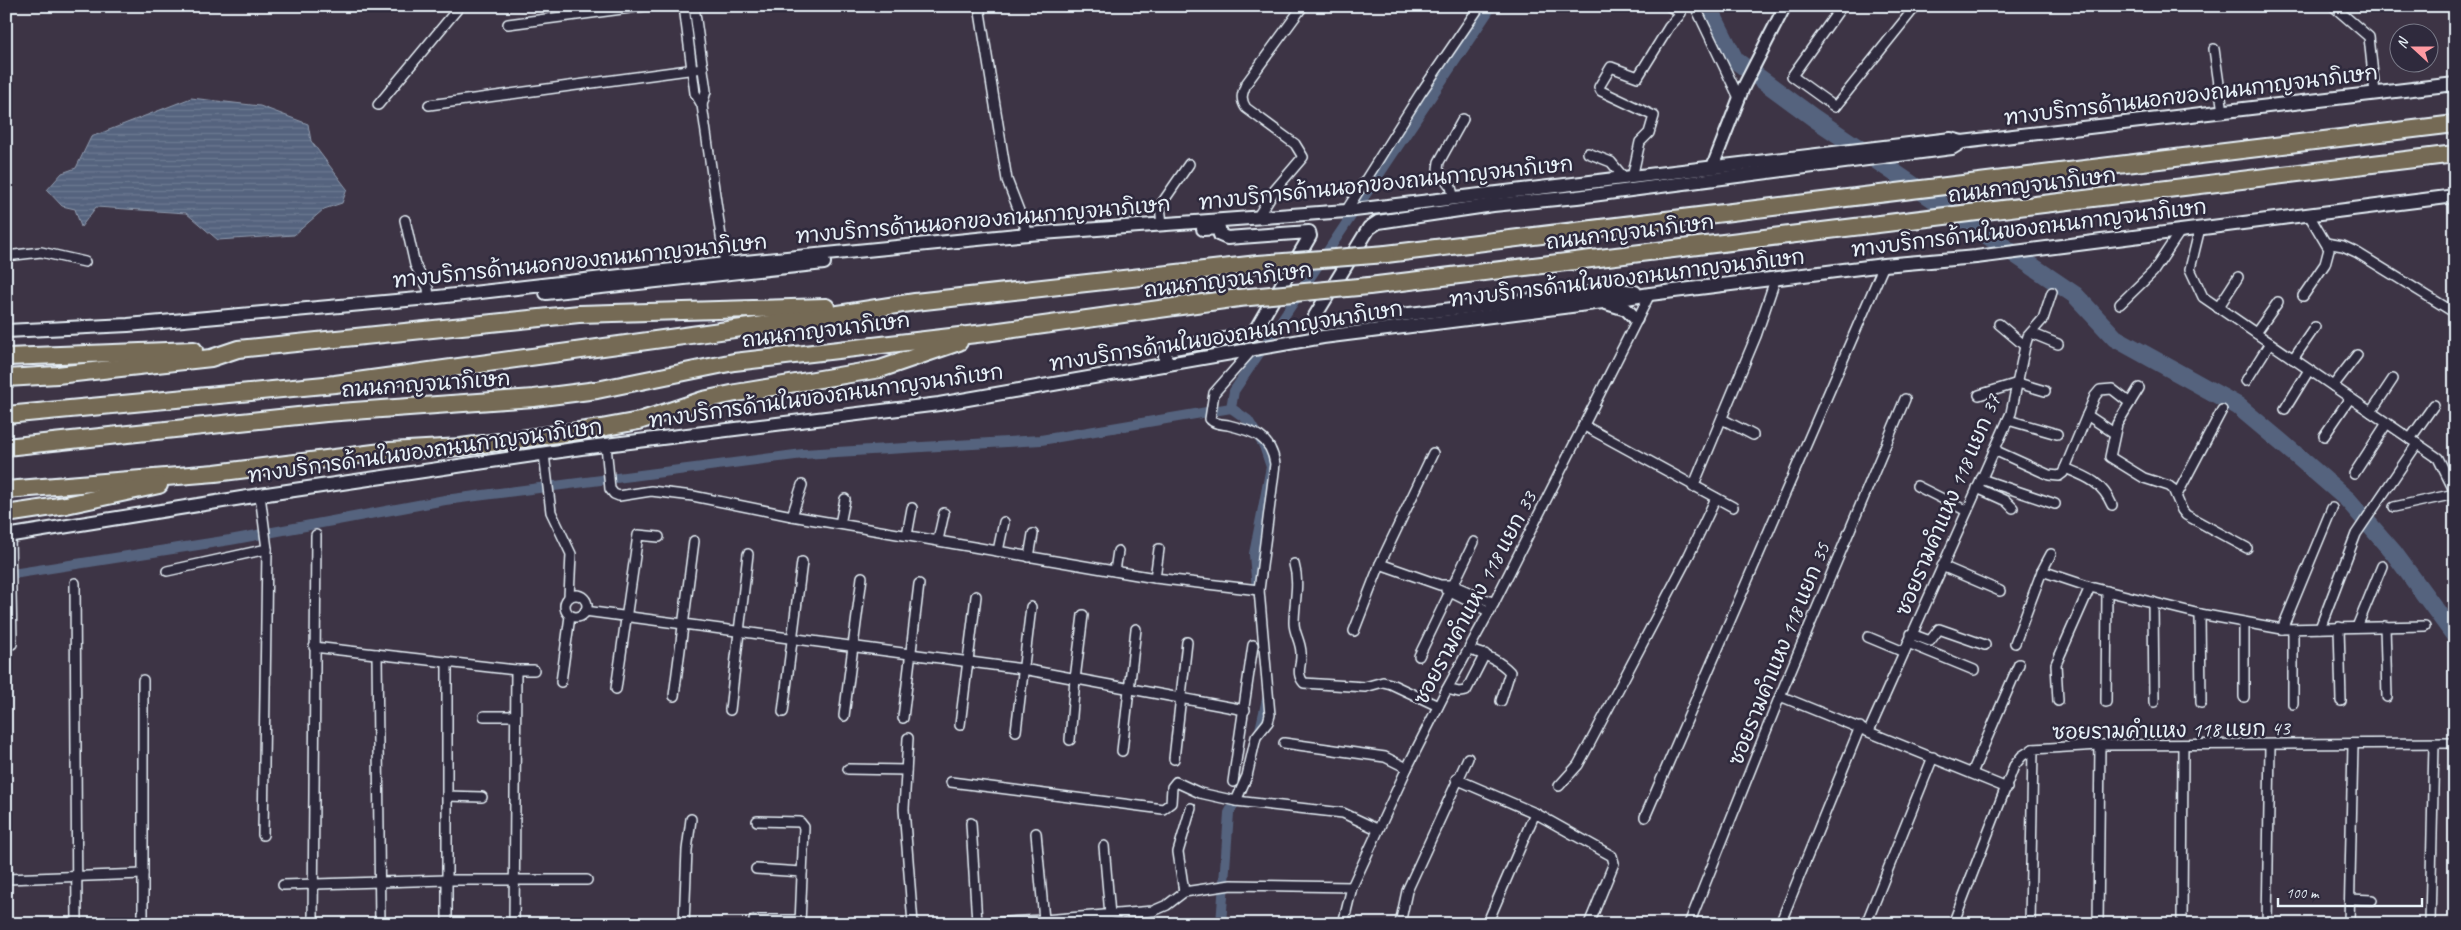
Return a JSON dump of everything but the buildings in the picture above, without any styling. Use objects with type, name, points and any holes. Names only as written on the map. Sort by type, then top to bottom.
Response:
[{"type":"highway","name":"ถนนกาญจนาภิเษก","points":[[6,415],[335,384],[800,320],[915,302],[1258,264],[1386,254],[2455,124]]},
{"type":"highway","name":"ถนนกาญจนาภิเษก","points":[[6,447],[326,413],[534,398],[597,390],[734,362],[985,333],[1239,298],[1369,286],[2455,154]]},
{"type":"highway","points":[[6,357],[238,349],[579,314],[800,308],[915,302]]},
{"type":"highway","points":[[6,490],[215,473],[390,451],[461,447],[601,428],[639,421],[703,400],[736,393],[880,369],[985,333]]},
{"type":"highway","points":[[6,378],[57,375],[211,358],[238,349]]},
{"type":"highway","points":[[6,514],[66,504],[215,473]]},
{"type":"main road","name":"ทางบริการด้านนอกของถนนกาญจนาภิเษก","points":[[6,331],[128,325],[429,298],[725,264],[1028,234],[1378,211],[1454,199],[1712,168],[1812,161],[1917,148],[1952,148],[1962,142],[2455,84]]},
{"type":"main road","points":[[1378,211],[1493,205],[1577,197],[1812,161]]},
{"type":"main road","name":"ทางบริการด้านในของถนนกาญจนาภิเษก","points":[[8,536],[260,495],[606,445],[939,404],[1323,337],[1603,302],[1650,294],[1884,265],[1976,257],[2072,243],[2455,196]]},
{"type":"main road","points":[[1493,205],[1373,224],[1315,316],[1315,320],[1323,324],[1616,290],[1650,294]]},
{"type":"main road","points":[[128,325],[129,330],[134,333],[434,306],[885,256],[1219,228],[1344,214]]},
{"type":"main road","points":[[1165,364],[1165,353],[1168,349],[1254,334],[1310,236],[1308,232],[1227,238],[1220,234],[1219,228]]},
{"type":"main road","points":[[1603,302],[1626,309],[1636,319]]},
{"type":"street","points":[[378,105],[460,6]]},
{"type":"street","points":[[508,24],[645,6]]},
{"type":"street","points":[[684,6],[695,93],[702,105],[725,264]]},
{"type":"street","points":[[694,6],[706,91],[702,105]]},
{"type":"street","points":[[980,6],[1007,180],[1028,234]]},
{"type":"street","points":[[1258,218],[1274,191],[1303,157],[1295,144],[1246,108],[1241,101],[1241,95],[1246,84],[1304,6]]},
{"type":"street","points":[[1344,214],[1410,109],[1480,6]]},
{"type":"street","points":[[1588,153],[1611,162],[1629,178],[1640,142],[1650,132],[1654,116],[1601,91],[1599,88],[1611,67],[1636,78],[1638,77],[1669,27],[1682,10],[1668,6]]},
{"type":"street","points":[[1695,6],[1739,98]]},
{"type":"street","points":[[1712,168],[1744,86],[1759,53],[1785,6]]},
{"type":"street","points":[[1842,6],[1792,76],[1836,107],[1916,6]]},
{"type":"street","points":[[2333,6],[2369,37],[2375,93]]},
{"type":"street","points":[[2214,49],[2223,112]]},
{"type":"street","points":[[430,105],[703,68]]},
{"type":"street","points":[[1454,199],[1450,187],[1438,169],[1439,162],[1463,119]]},
{"type":"street","points":[[1162,224],[1160,206],[1189,164]]},
{"type":"street","points":[[2303,296],[2328,257],[2326,244],[2309,215]]},
{"type":"street","points":[[406,220],[415,265],[428,288],[429,298]]},
{"type":"street","points":[[2200,228],[2190,269],[2203,297],[2438,458],[2455,493],[2394,507]]},
{"type":"street","points":[[2120,304],[2153,272],[2181,230]]},
{"type":"street","points":[[2326,244],[2342,246],[2356,252],[2455,313]]},
{"type":"street","points":[[6,256],[41,252],[85,262]]},
{"type":"street","points":[[1645,817],[1884,265]]},
{"type":"street","points":[[2218,308],[2238,277]]},
{"type":"street","points":[[1693,487],[1756,336],[1775,280]]},
{"type":"street","name":"ซอยรามคำแหง 118 แยก 37","points":[[1869,731],[2008,420],[2025,346],[2031,333],[2043,319],[2052,292]]},
{"type":"street","name":"ซอยรามคำแหง 118 แยก 33","points":[[1343,924],[1352,887],[1377,829],[1438,706],[1492,608],[1650,294]]},
{"type":"street","points":[[2256,333],[2278,302]]},
{"type":"street","points":[[1999,324],[2025,346]]},
{"type":"street","points":[[2293,359],[2315,327]]},
{"type":"street","points":[[2031,333],[2058,344]]},
{"type":"street","points":[[2246,381],[2270,343]]},
{"type":"street","points":[[1236,801],[1247,776],[1256,737],[1268,722],[1270,715],[1259,590],[1275,464],[1271,447],[1262,437],[1230,425],[1213,422],[1211,414],[1215,392],[1253,350]]},
{"type":"street","points":[[2333,386],[2357,355]]},
{"type":"street","points":[[2285,409],[2309,370]]},
{"type":"street","points":[[2371,412],[2393,379]]},
{"type":"street","points":[[1979,395],[2018,383],[2045,390]]},
{"type":"street","points":[[2139,388],[2114,433],[2110,457],[2144,478],[2169,486],[2186,515],[2247,548]]},
{"type":"street","points":[[1994,450],[2049,475],[2060,476],[2095,396],[2100,390],[2112,389],[2130,402]]},
{"type":"street","points":[[2324,436],[2350,398]]},
{"type":"street","name":"ซอยรามคำแหง 118 แยก 35","points":[[1689,924],[1780,696],[1904,399]]},
{"type":"street","points":[[2320,628],[2356,534],[2385,490],[2434,405]]},
{"type":"street","points":[[2176,495],[2222,410]]},
{"type":"street","points":[[2087,415],[2114,433]]},
{"type":"street","points":[[1722,419],[1753,435]]},
{"type":"street","points":[[2008,420],[2057,434]]},
{"type":"street","points":[[2354,474],[2386,423]]},
{"type":"street","points":[[1583,425],[1733,508]]},
{"type":"street","points":[[606,445],[610,489],[619,496],[651,492],[694,496],[792,516],[1155,578],[1259,590]]},
{"type":"street","points":[[1354,631],[1380,564],[1433,453]]},
{"type":"street","points":[[544,454],[550,509],[557,527],[568,544],[571,554],[569,597],[565,607],[570,616],[561,682]]},
{"type":"street","points":[[2065,468],[2093,480],[2104,488],[2112,505]]},
{"type":"street","points":[[1981,479],[2055,504]]},
{"type":"street","points":[[792,516],[802,486]]},
{"type":"street","points":[[1917,486],[1967,510]]},
{"type":"street","points":[[1977,488],[2006,500],[2013,508]]},
{"type":"street","points":[[260,495],[267,549],[262,835]]},
{"type":"street","points":[[1559,786],[1578,765],[1590,743],[1689,555],[1716,498]]},
{"type":"street","points":[[840,524],[845,499]]},
{"type":"street","points":[[906,535],[912,508]]},
{"type":"street","points":[[2282,628],[2332,508]]},
{"type":"street","points":[[938,540],[944,513]]},
{"type":"street","points":[[998,551],[1004,522]]},
{"type":"street","points":[[1029,557],[1033,534]]},
{"type":"street","points":[[313,924],[316,535]]},
{"type":"street","points":[[616,689],[638,535],[659,537]]},
{"type":"street","points":[[8,536],[12,644]]},
{"type":"street","points":[[674,696],[694,541]]},
{"type":"street","points":[[1419,656],[1474,542]]},
{"type":"street","points":[[167,571],[267,549]]},
{"type":"street","points":[[1155,578],[1159,549]]},
{"type":"street","points":[[1115,571],[1118,551]]},
{"type":"street","points":[[730,710],[748,554]]},
{"type":"street","points":[[2015,643],[2042,571],[2051,554]]},
{"type":"street","points":[[783,712],[802,562]]},
{"type":"street","points":[[1294,564],[1297,574],[1297,597],[1294,623],[1302,655],[1299,675],[1304,683],[1364,686],[1383,682],[1438,706]]},
{"type":"street","points":[[1380,564],[1440,585],[1492,608]]},
{"type":"street","points":[[1942,566],[2000,591]]},
{"type":"street","points":[[2357,627],[2382,566]]},
{"type":"street","points":[[2042,571],[2090,587],[2244,623],[2293,630],[2339,627],[2425,626]]},
{"type":"street","points":[[844,716],[862,577]]},
{"type":"street","points":[[75,583],[77,924]]},
{"type":"street","points":[[903,718],[920,584]]},
{"type":"street","points":[[2058,701],[2056,664],[2090,587]]},
{"type":"street","points":[[2106,702],[2107,591]]},
{"type":"street","points":[[569,597],[576,595],[583,598],[586,604],[585,611],[580,616],[570,616]]},
{"type":"street","points":[[960,725],[976,596]]},
{"type":"street","points":[[2153,602],[2154,702]]},
{"type":"street","points":[[1016,731],[1031,607]]},
{"type":"street","points":[[585,611],[1023,669],[1245,710]]},
{"type":"street","points":[[2200,614],[2200,703]]},
{"type":"street","points":[[1070,740],[1083,615]]},
{"type":"street","points":[[2244,623],[2244,697]]},
{"type":"street","points":[[2385,626],[2387,697]]},
{"type":"street","points":[[2339,627],[2341,700]]},
{"type":"street","points":[[1122,751],[1136,629]]},
{"type":"street","points":[[1908,643],[1930,641],[1938,629],[1985,645]]},
{"type":"street","points":[[2293,630],[2293,704]]},
{"type":"street","points":[[1868,637],[1908,643],[1974,670]]},
{"type":"street","points":[[1174,759],[1187,642]]},
{"type":"street","points":[[1233,782],[1253,645]]},
{"type":"street","points":[[314,647],[447,663],[534,670]]},
{"type":"street","points":[[1470,650],[1484,654],[1504,666],[1510,672],[1501,701]]},
{"type":"street","points":[[377,654],[380,924]]},
{"type":"street","points":[[1447,689],[1459,692],[1466,691],[1484,654]]},
{"type":"street","points":[[447,663],[447,924]]},
{"type":"street","points":[[1972,773],[2019,664]]},
{"type":"street","points":[[514,924],[516,670]]},
{"type":"street","points":[[143,680],[143,924]]},
{"type":"street","points":[[1780,696],[1860,726],[2007,788]]},
{"type":"street","points":[[484,716],[515,716]]},
{"type":"street","points":[[1780,924],[1860,726]]},
{"type":"street","points":[[908,738],[904,809],[913,924]]},
{"type":"street","points":[[1284,743],[1385,758],[1407,768]]},
{"type":"street","name":"ซอยรามคำแหง 118 แยก 43","points":[[2030,924],[2033,749],[2100,745],[2270,746],[2455,743]]},
{"type":"street","points":[[2430,924],[2434,744]]},
{"type":"street","points":[[2098,924],[2100,745]]},
{"type":"street","points":[[2182,924],[2183,745]]},
{"type":"street","points":[[2350,924],[2353,745]]},
{"type":"street","points":[[2267,924],[2270,746]]},
{"type":"street","points":[[1953,924],[2014,766],[2022,756],[2033,749]]},
{"type":"street","points":[[1866,924],[1933,757]]},
{"type":"street","points":[[1400,924],[1407,891],[1456,779],[1468,758]]},
{"type":"street","points":[[848,769],[906,770]]},
{"type":"street","points":[[1456,779],[1535,813],[1612,856],[1614,863],[1589,924]]},
{"type":"street","points":[[951,782],[1163,808],[1168,807],[1171,803],[1172,787],[1176,782],[1214,796],[1236,801],[1343,813],[1377,829]]},
{"type":"street","points":[[447,796],[482,797]]},
{"type":"street","points":[[1184,892],[1178,852],[1191,808]]},
{"type":"street","points":[[1487,924],[1535,813]]},
{"type":"street","points":[[684,924],[687,850],[691,819]]},
{"type":"street","points":[[754,920],[800,922],[802,872],[802,824],[757,820]]},
{"type":"street","points":[[971,823],[977,923]]},
{"type":"street","points":[[1036,833],[1044,920]]},
{"type":"street","points":[[1104,846],[1110,915]]},
{"type":"street","points":[[756,868],[802,872]]},
{"type":"street","points":[[6,879],[142,874]]},
{"type":"street","points":[[283,885],[446,880],[587,880]]},
{"type":"street","points":[[970,924],[1153,911],[1184,892],[1232,885],[1352,887]]},
{"type":"street","points":[[2350,899],[2372,900]]},
{"type":"water","points":[[191,98],[260,106],[308,124],[311,141],[347,189],[342,203],[324,209],[294,235],[218,240],[186,213],[96,207],[81,227],[75,209],[62,206],[47,190],[62,173],[76,168],[91,137]]},
{"type":"waterway","points":[[1257,590],[1254,554],[1271,467],[1264,446],[1248,420],[1231,408],[1234,391],[1492,6]]},
{"type":"waterway","points":[[1708,6],[1735,60],[1814,118],[2075,295],[2115,338],[2238,406],[2281,442],[2348,500],[2394,553],[2455,636]]},
{"type":"waterway","points":[[6,575],[230,540],[445,500],[803,454],[1041,440],[1231,408]]},
{"type":"waterway","points":[[1259,734],[1267,699]]},
{"type":"waterway","points":[[1221,924],[1229,813],[1240,793]]}]
